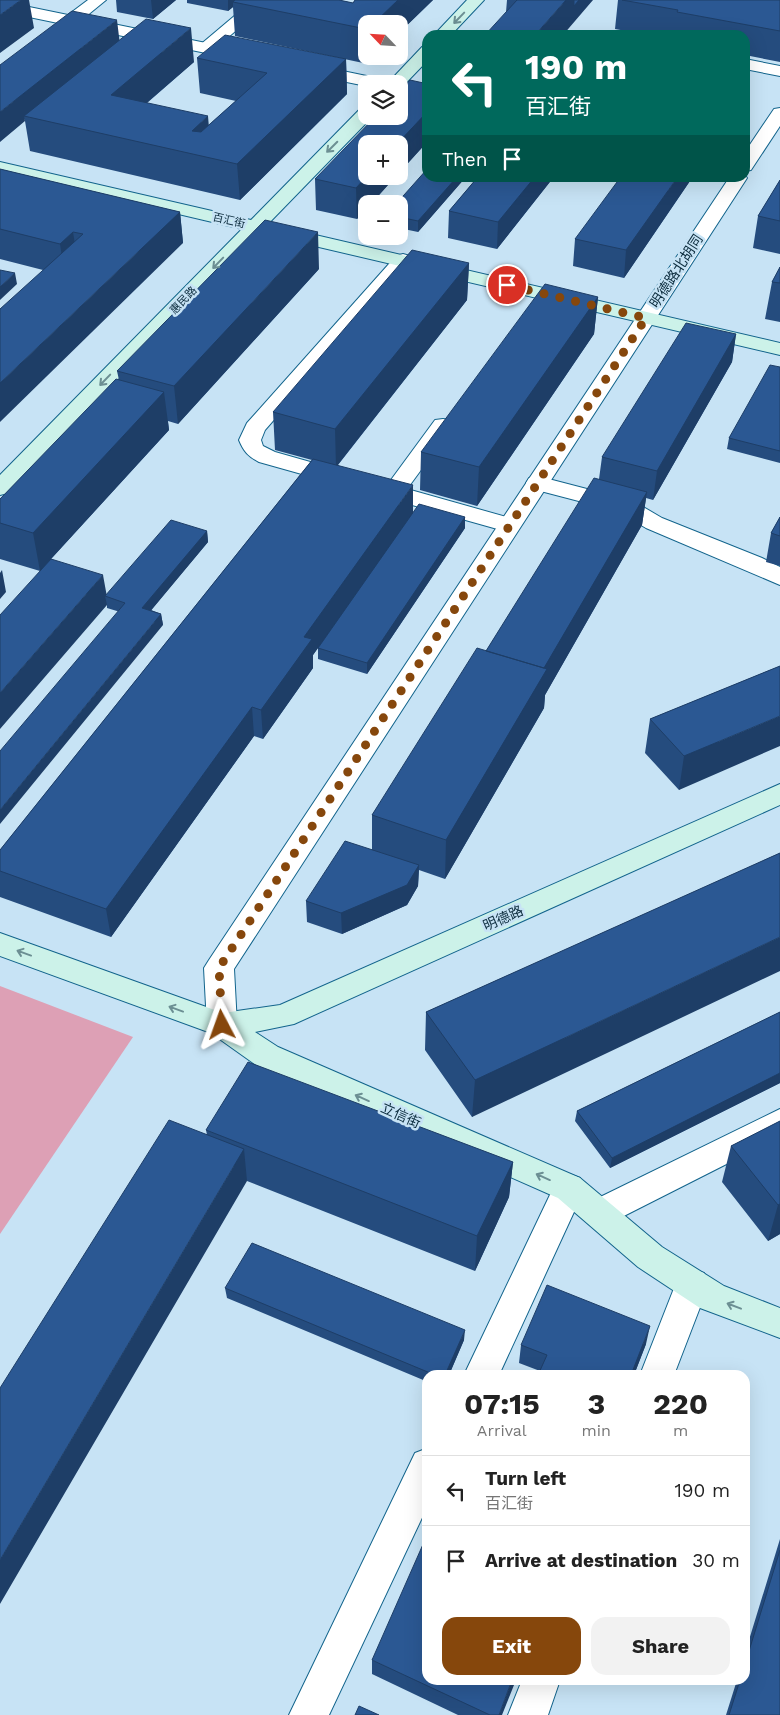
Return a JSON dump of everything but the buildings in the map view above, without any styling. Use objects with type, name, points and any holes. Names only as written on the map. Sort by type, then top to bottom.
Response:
[{"type":"street","points":[[50,37],[98,0]]},
{"type":"street","points":[[447,30],[476,0]]},
{"type":"street","points":[[206,48],[256,5],[276,8]]},
{"type":"street","points":[[0,6],[264,60]]},
{"type":"street","points":[[403,75],[422,56]]},
{"type":"street","points":[[750,65],[780,71]]},
{"type":"street","points":[[293,66],[358,79]]},
{"type":"street","points":[[750,158],[780,113]]},
{"type":"street","name":"惠民路","points":[[0,488],[358,120]]},
{"type":"street","name":"百汇街","points":[[0,166],[403,260],[535,301],[646,318],[780,349]]},
{"type":"street","name":"明德路北胡同","points":[[222,1025],[219,968],[735,182]]},
{"type":"street","points":[[403,260],[255,428],[250,440],[254,450],[267,457],[509,525]]},
{"type":"street","points":[[393,492],[452,412]]},
{"type":"street","points":[[537,484],[625,506],[654,523],[754,563],[780,577]]},
{"type":"street","name":"明德路","points":[[222,1025],[284,1016],[780,794]]},
{"type":"street","name":"立信街","points":[[0,944],[222,1025],[267,1056],[570,1188],[650,1257],[712,1297],[780,1323]]},
{"type":"street","points":[[599,1213],[780,1122]]},
{"type":"street","points":[[483,1370],[570,1188]]},
{"type":"street","points":[[659,1370],[692,1284]]},
{"type":"street","points":[[309,1715],[422,1478]]},
{"type":"street","points":[[528,1715],[539,1685]]},
{"type":"shaded area","points":[[0,986],[133,1037],[0,1234]]},
{"type":"route","points":[[222,1025],[219,968],[646,318],[507,285]]}]
